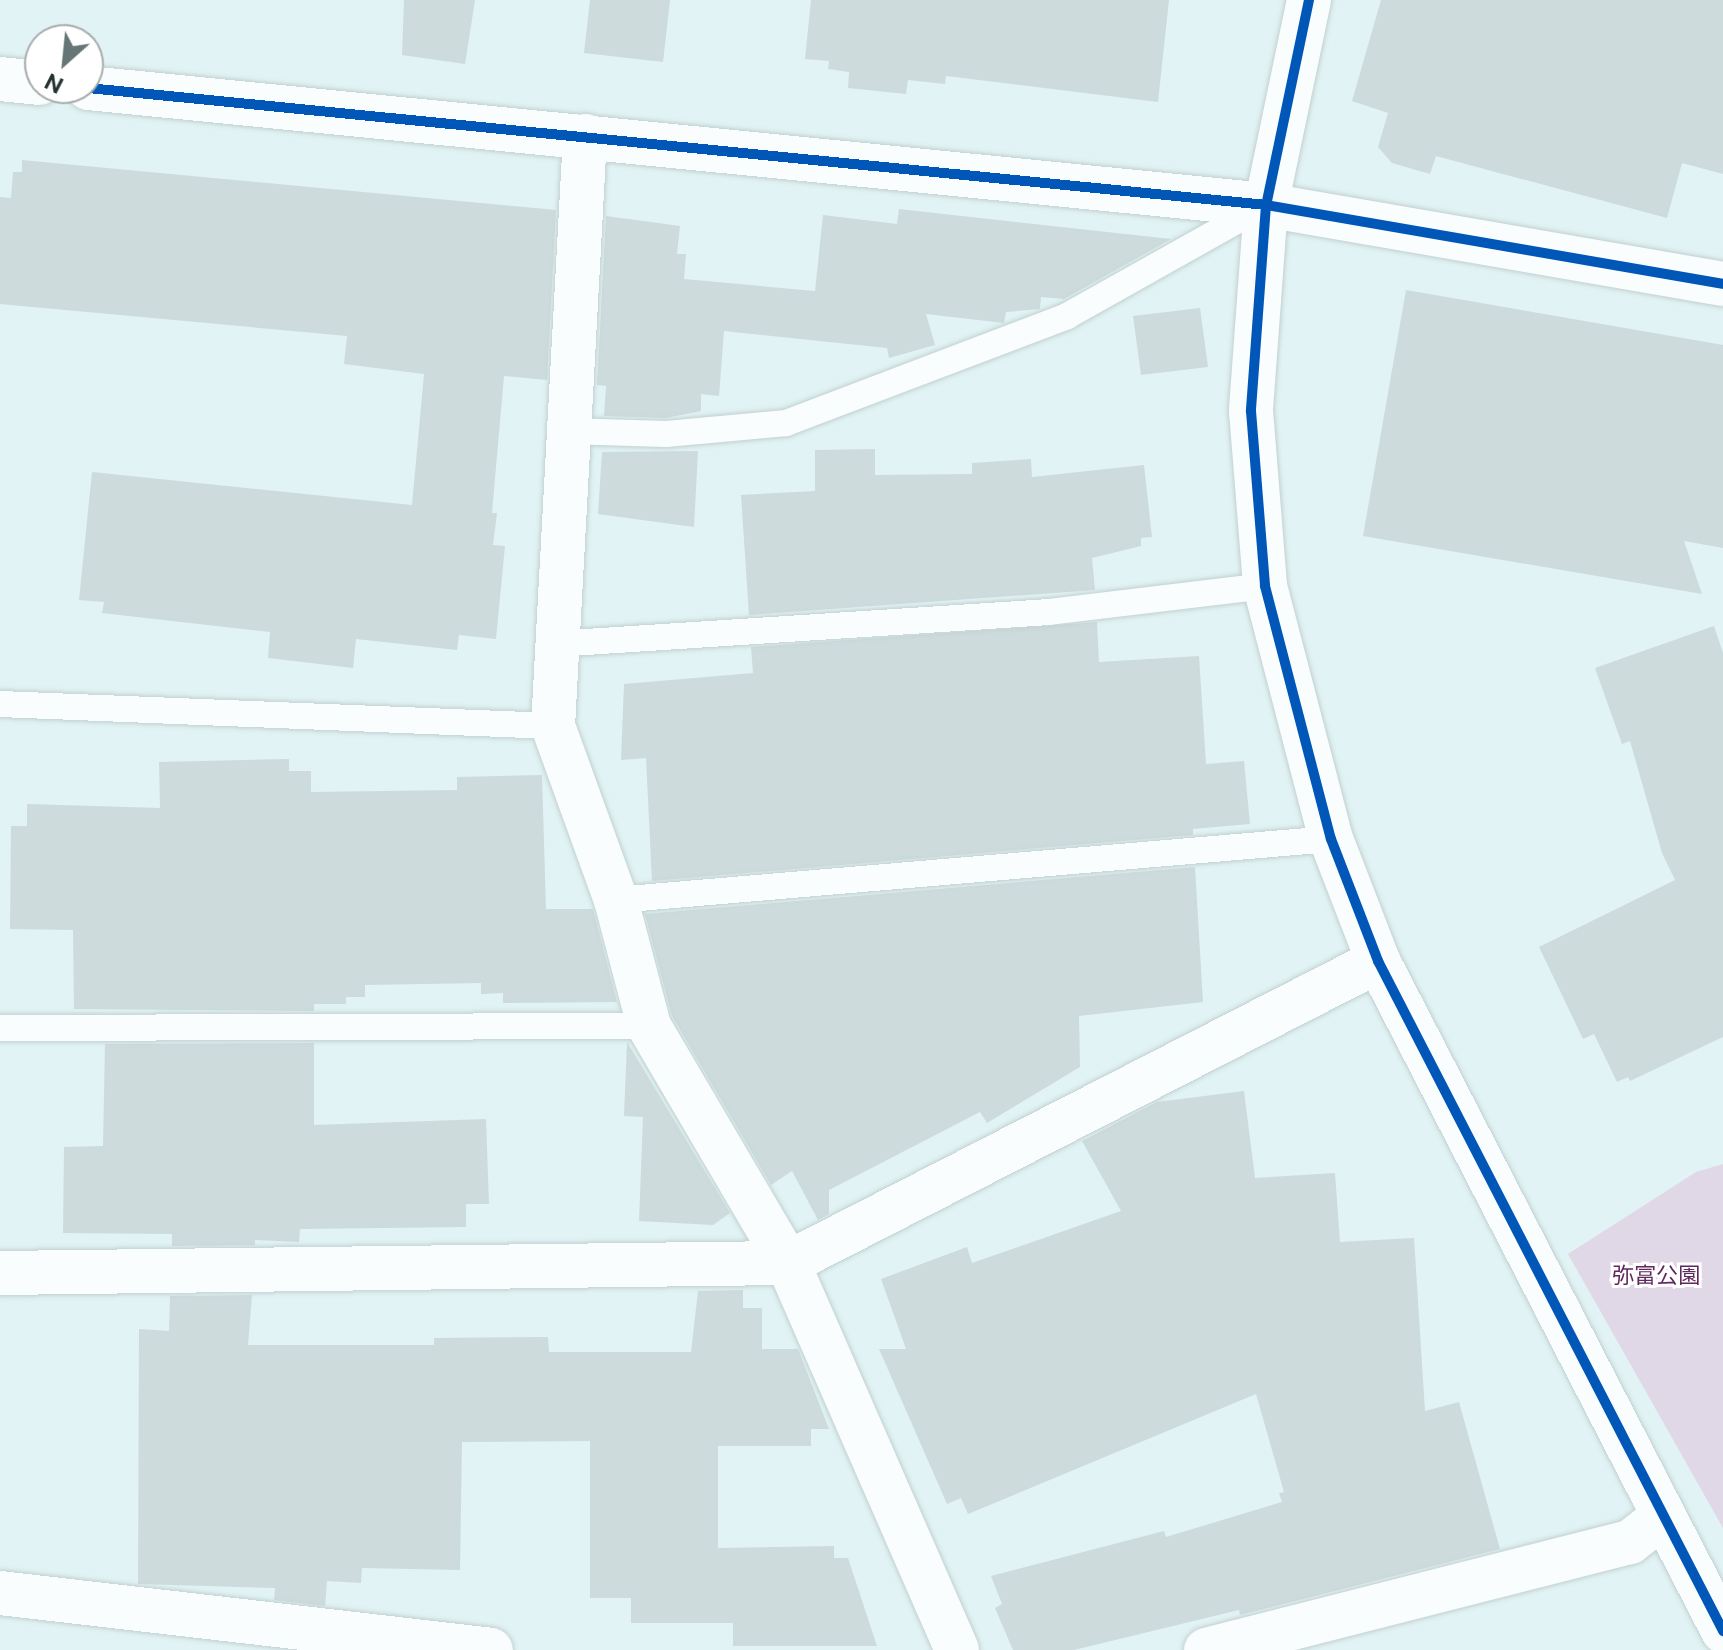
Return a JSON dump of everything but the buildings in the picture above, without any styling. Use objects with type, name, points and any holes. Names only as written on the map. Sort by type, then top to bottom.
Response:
[{"type":"street","points":[[1309,0],[1266,205],[1251,411],[1265,586],[1331,839],[1378,961],[1723,1631]]},
{"type":"street","points":[[0,79],[24,81]]},
{"type":"street","points":[[104,90],[1266,205],[1723,284]]},
{"type":"street","points":[[585,136],[566,431],[553,726],[616,900],[649,1026],[788,1263],[957,1650]]},
{"type":"street","points":[[0,1273],[788,1263],[1378,961]]},
{"type":"street","points":[[1206,1650],[1630,1542],[1662,1517]]},
{"type":"street","points":[[0,1593],[491,1650]]},
{"type":"lane","points":[[566,431],[666,434],[786,423],[1067,316],[1266,205]]},
{"type":"lane","points":[[555,644],[1048,612],[1265,586]]},
{"type":"lane","points":[[0,704],[553,726]]},
{"type":"lane","points":[[616,900],[1331,839]]},
{"type":"lane","points":[[0,1028],[649,1026]]},
{"type":"green space","name":"弥富公園","points":[[1723,1164],[1723,1528],[1568,1254],[1696,1172]]},
{"type":"cycle path","points":[[1309,0],[1266,205],[1251,411],[1265,586],[1331,839],[1378,961],[1723,1631]]},
{"type":"cycle path","points":[[104,90],[1266,205],[1723,284]]}]
